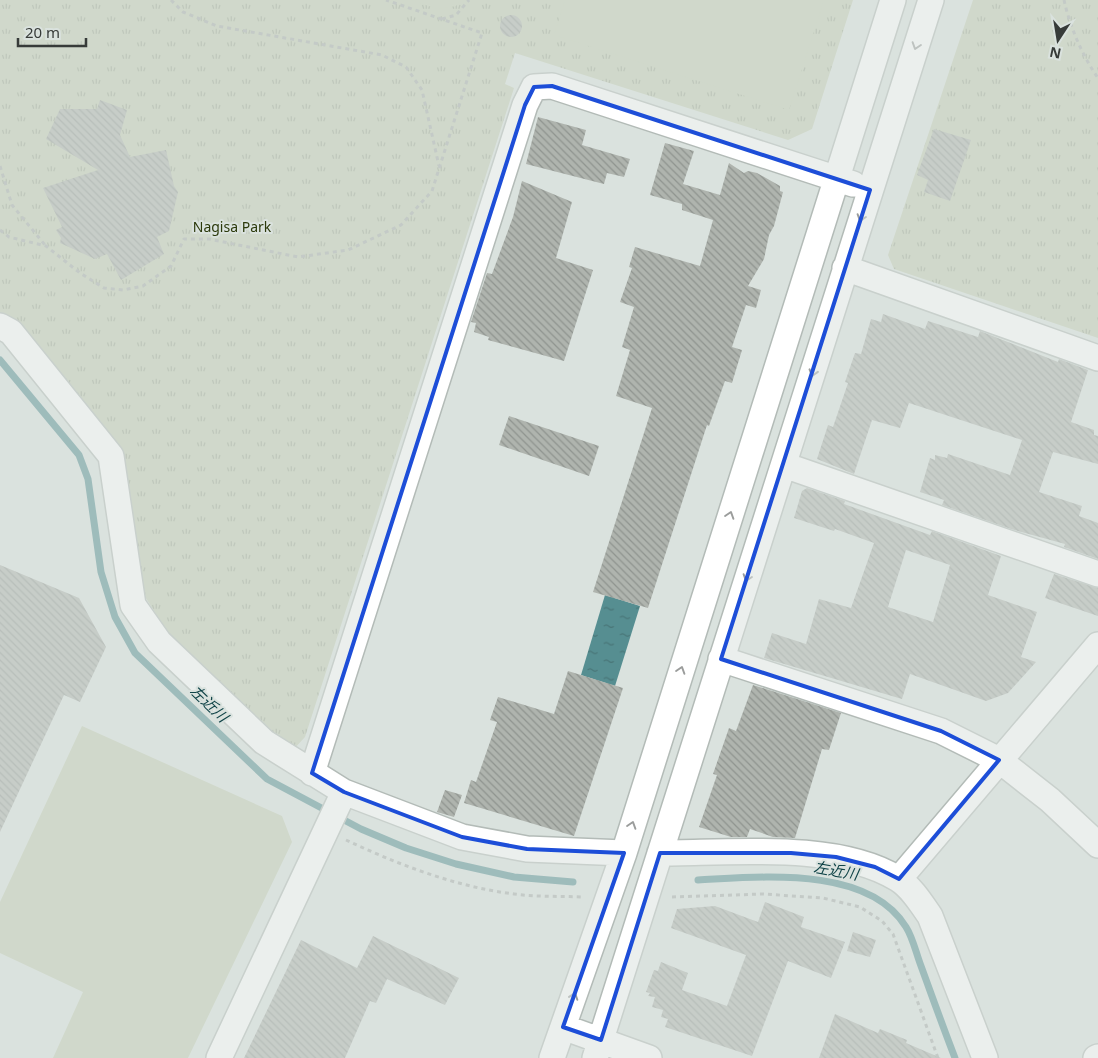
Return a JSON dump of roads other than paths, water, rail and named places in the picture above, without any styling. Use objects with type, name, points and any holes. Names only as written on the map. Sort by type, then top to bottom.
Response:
[{"type":"street","points":[[552,1058],[624,853],[892,0]]},
{"type":"street","points":[[598,1049],[930,0]]},
{"type":"street","points":[[312,772],[525,105],[534,87],[552,86],[870,190]]},
{"type":"street","points":[[845,268],[1098,358]]},
{"type":"street","points":[[0,326],[11,332],[111,456],[133,605],[159,642],[264,742],[344,792],[462,838],[527,849],[624,853]]},
{"type":"street","points":[[784,465],[1098,574]]},
{"type":"street","points":[[899,879],[1098,645]]},
{"type":"street","points":[[721,659],[941,730],[999,760],[1050,800],[1098,845]]},
{"type":"street","points":[[219,1058],[344,792]]},
{"type":"street","points":[[660,853],[791,853],[836,857],[875,867],[899,879],[917,897],[930,916],[985,1058]]},
{"type":"street","points":[[563,1027],[598,1049],[648,1058]]},
{"type":"water","points":[[605,595],[640,606],[615,686],[581,675]]},
{"type":"waterway","name":"左近川","points":[[0,360],[79,455],[88,479],[101,572],[115,617],[135,653],[267,779],[361,829],[406,848],[456,864],[514,877],[573,882]]},
{"type":"waterway","name":"左近川","points":[[698,880],[751,877],[811,879],[840,884],[866,893],[889,907],[911,936],[955,1058]]},
{"type":"park label","name":"Nagisa Park","points":[[232,227]]}]
